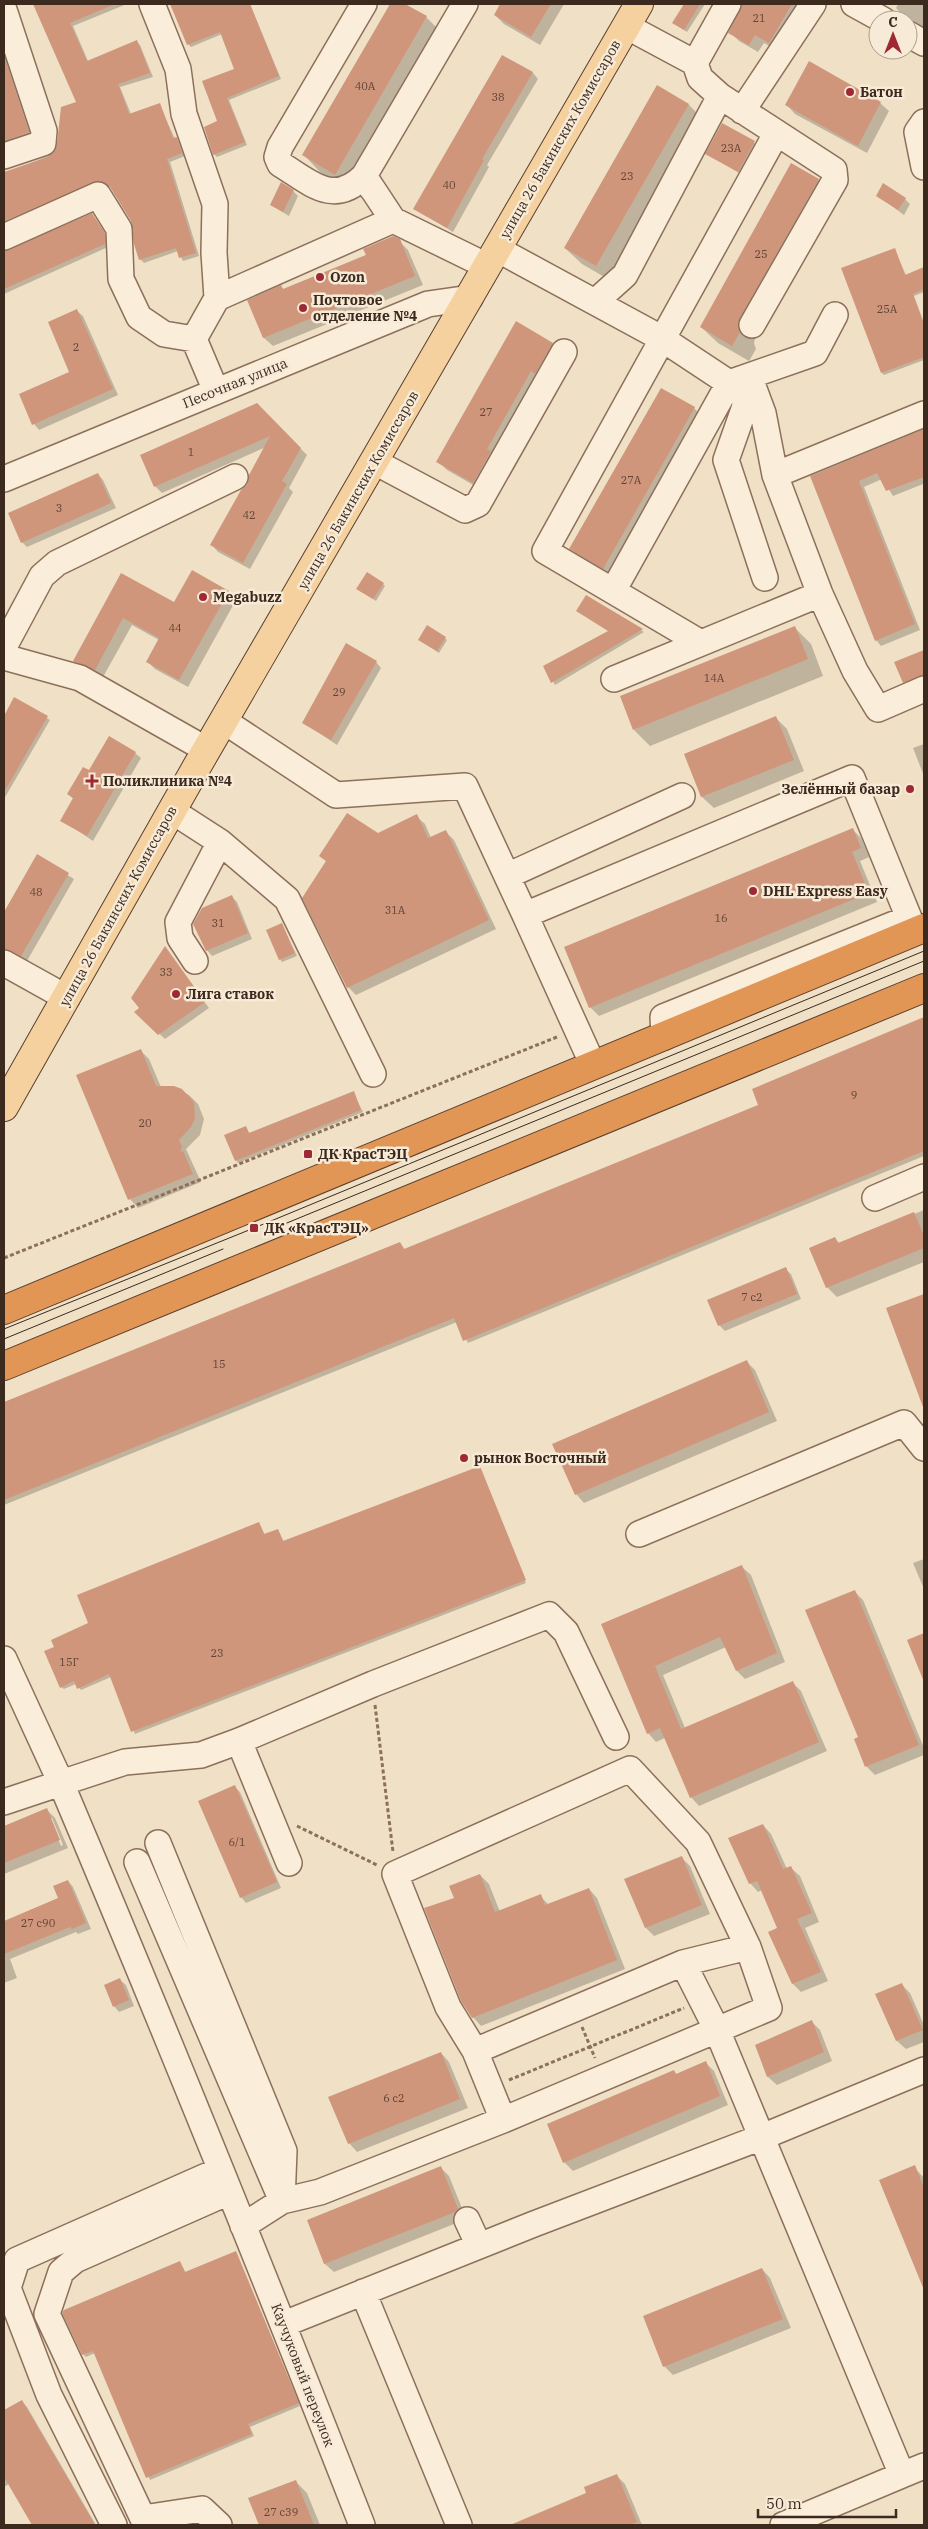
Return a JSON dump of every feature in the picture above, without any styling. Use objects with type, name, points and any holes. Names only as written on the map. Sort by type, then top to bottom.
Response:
[{"type":"highway","points":[[6,1308],[664,1037],[916,926]]},
{"type":"highway","points":[[4,1366],[924,988]]},
{"type":"main road","name":"улица 26 Бакинских Комиссаров","points":[[4,1107],[207,750],[632,15]]},
{"type":"street","points":[[152,4],[178,68],[184,114],[215,204],[214,253],[217,298],[194,339]]},
{"type":"street","points":[[364,4],[280,147],[276,157],[280,164],[325,190],[338,192],[354,186],[364,176],[456,7]]},
{"type":"street","points":[[695,63],[728,4]]},
{"type":"street","points":[[742,111],[813,4]]},
{"type":"street","points":[[854,4],[868,12]]},
{"type":"street","points":[[4,10],[44,131],[43,143],[4,156]]},
{"type":"street","points":[[632,15],[695,63],[700,78],[720,96],[834,170],[835,180],[752,325]]},
{"type":"street","points":[[595,302],[625,275],[720,96]]},
{"type":"street","points":[[924,122],[917,132],[924,167]]},
{"type":"street","points":[[701,643],[545,551],[661,338],[776,134]]},
{"type":"street","points":[[364,176],[393,220],[492,258],[595,302],[739,380],[764,413],[776,475],[820,594],[855,672],[878,709],[924,689]]},
{"type":"street","points":[[4,237],[98,195],[119,229],[121,279],[139,317],[164,334],[194,339]]},
{"type":"street","points":[[217,298],[393,220]]},
{"type":"street","name":"Песочная улица","points":[[4,479],[428,304],[470,298]]},
{"type":"street","points":[[613,591],[739,380],[815,353],[835,315]]},
{"type":"street","points":[[194,339],[216,391]]},
{"type":"street","points":[[375,462],[465,510],[478,504],[564,352]]},
{"type":"street","points":[[739,380],[744,410],[726,460],[765,578]]},
{"type":"street","points":[[776,475],[924,414]]},
{"type":"street","points":[[4,647],[42,576],[57,563],[235,477]]},
{"type":"street","points":[[614,679],[820,594]]},
{"type":"street","points":[[4,656],[80,678],[207,750]]},
{"type":"street","points":[[224,721],[336,794],[465,786],[594,1065]]},
{"type":"street","points":[[525,915],[852,778],[916,926]]},
{"type":"street","points":[[507,876],[682,796]]},
{"type":"street","points":[[172,811],[220,842],[287,899],[373,1074]]},
{"type":"street","points":[[195,961],[180,938],[178,922],[220,842]]},
{"type":"street","points":[[4,963],[66,998]]},
{"type":"street","points":[[875,1198],[924,1177]]},
{"type":"street","points":[[639,1534],[904,1424],[924,1448]]},
{"type":"street","points":[[4,1802],[125,1762],[201,1755],[239,1742],[373,1684],[549,1615],[566,1632],[616,1737]]},
{"type":"street","points":[[4,1659],[61,1783]]},
{"type":"street","points":[[239,1742],[289,1863]]},
{"type":"street","points":[[243,2226],[282,2201],[320,2192],[503,2120],[769,2008],[748,1947],[698,1842],[630,1769],[395,1874],[448,2007],[475,2051],[503,2120]]},
{"type":"street","name":"Каучуковый переулок","points":[[61,1783],[149,1992],[224,2181],[284,2324],[362,2525]]},
{"type":"street","points":[[158,1843],[284,2151],[282,2201]]},
{"type":"street","points":[[137,1862],[282,2201]]},
{"type":"street","points":[[475,2051],[684,1963],[748,1947]]},
{"type":"street","points":[[684,1963],[717,2030],[762,2137],[913,2470],[784,2525]]},
{"type":"street","points":[[284,2324],[479,2246],[762,2137],[924,2070]]},
{"type":"street","points":[[219,2525],[202,2509],[145,2521],[47,2314],[61,2272],[75,2260],[224,2181]]},
{"type":"street","points":[[114,2525],[48,2395],[8,2288],[17,2260],[224,2181]]},
{"type":"street","points":[[467,2220],[479,2246]]},
{"type":"street","points":[[363,2292],[458,2525]]},
{"type":"path","points":[[4,1258],[578,1028]]},
{"type":"path","points":[[373,1684],[395,1874]]},
{"type":"path","points":[[291,1823],[395,1874]]},
{"type":"path","points":[[490,2088],[702,2001]]},
{"type":"path","points":[[575,2010],[603,2078]]},
{"type":"building","points":[[33,4],[115,4],[70,23],[87,61],[137,40],[150,73],[118,84],[129,114],[160,103],[173,138],[177,137],[182,153],[167,159],[196,253],[179,258],[176,248],[139,260],[134,244],[131,221],[110,187],[99,181],[4,221],[4,172],[48,157],[54,152],[57,144],[61,107],[76,102]]},
{"type":"building","points":[[170,4],[250,4],[279,76],[227,98],[245,142],[213,155],[204,127],[217,121],[202,81],[234,69],[220,32],[187,45]]},
{"type":"building","points":[[390,4],[405,4],[427,16],[335,175],[302,155]]},
{"type":"building","points":[[500,4],[551,4],[531,37],[494,15]]},
{"type":"building","points":[[684,4],[700,4],[684,30],[672,23]]},
{"type":"building","points":[[742,4],[792,4],[769,43],[755,35],[749,45],[728,33]]},
{"type":"building","points":[[4,55],[29,132],[4,141]]},
{"type":"building","points":[[502,55],[533,72],[482,159],[484,160],[447,228],[413,209]]},
{"type":"building","points":[[809,61],[881,102],[858,146],[785,105]]},
{"type":"building","points":[[657,85],[689,104],[596,266],[564,248]]},
{"type":"building","points":[[722,123],[755,141],[738,172],[705,154]]},
{"type":"building","points":[[791,163],[819,179],[740,318],[738,326],[740,332],[732,346],[700,327]]},
{"type":"building","points":[[281,182],[294,190],[283,212],[270,205]]},
{"type":"building","points":[[883,183],[906,198],[898,210],[876,196]]},
{"type":"building","points":[[92,213],[105,233],[105,244],[4,289],[4,251]]},
{"type":"building","points":[[393,236],[400,239],[415,276],[263,338],[247,300],[281,285],[283,289],[366,255],[363,249]]},
{"type":"building","points":[[895,248],[905,275],[924,267],[924,289],[913,294],[924,325],[924,357],[881,373],[841,268]]},
{"type":"building","points":[[77,309],[113,389],[32,425],[19,394],[69,372],[48,322]]},
{"type":"building","points":[[516,321],[553,343],[535,374],[531,371],[487,449],[491,451],[473,483],[436,462]]},
{"type":"building","points":[[661,388],[695,407],[603,569],[569,549]]},
{"type":"building","points":[[257,403],[301,448],[282,481],[287,484],[243,563],[210,545],[241,490],[247,485],[249,475],[270,436],[154,487],[140,455]]},
{"type":"building","points":[[924,429],[924,477],[886,491],[877,473],[859,481],[915,624],[875,641],[810,476]]},
{"type":"building","points":[[98,473],[111,503],[21,543],[8,513]]},
{"type":"building","points":[[192,570],[229,591],[179,680],[146,662],[159,638],[123,618],[95,670],[73,661],[121,573],[174,602]]},
{"type":"building","points":[[367,572],[384,583],[373,599],[356,589]]},
{"type":"building","points":[[586,595],[643,629],[551,683],[543,666],[608,631],[576,611]]},
{"type":"building","points":[[427,625],[446,637],[437,651],[418,640]]},
{"type":"building","points":[[795,626],[808,659],[633,730],[620,696]]},
{"type":"building","points":[[346,643],[377,661],[331,740],[302,723]]},
{"type":"building","points":[[924,650],[924,675],[903,683],[894,662]]},
{"type":"building","points":[[14,697],[48,716],[4,792],[4,716]]},
{"type":"building","points":[[776,716],[794,760],[701,797],[684,754]]},
{"type":"building","points":[[109,736],[136,752],[87,836],[60,821],[73,798],[67,794],[83,767],[89,770]]},
{"type":"building","points":[[347,813],[378,833],[417,814],[428,838],[446,830],[489,920],[347,988],[302,898],[326,861],[319,856]]},
{"type":"building","points":[[853,828],[861,848],[852,852],[869,893],[589,1008],[564,947]]},
{"type":"building","points":[[37,854],[69,873],[21,956],[4,949],[4,912]]},
{"type":"building","points":[[232,895],[248,933],[206,951],[193,924],[202,908]]},
{"type":"building","points":[[282,923],[295,953],[279,960],[266,930]]},
{"type":"building","points":[[165,946],[205,1002],[158,1035],[134,1012],[139,1008],[131,998]]},
{"type":"building","points":[[924,1017],[924,1151],[463,1341],[454,1318],[4,1500],[4,1402],[400,1242],[404,1249],[758,1105],[752,1089]]},
{"type":"building","points":[[141,1049],[156,1086],[174,1086],[182,1089],[194,1102],[195,1119],[191,1127],[179,1140],[182,1147],[180,1152],[183,1151],[193,1174],[128,1200],[76,1075]]},
{"type":"building","points":[[354,1091],[361,1110],[235,1161],[224,1135],[246,1126],[249,1133]]},
{"type":"building","points":[[914,1212],[924,1236],[924,1248],[826,1288],[809,1248],[835,1237],[838,1243]]},
{"type":"building","points":[[786,1267],[797,1294],[718,1326],[707,1300]]},
{"type":"building","points":[[924,1294],[924,1406],[923,1407],[886,1308]]},
{"type":"building","points":[[747,1360],[769,1412],[575,1495],[552,1444]]},
{"type":"building","points":[[480,1466],[526,1580],[131,1732],[109,1674],[77,1689],[74,1681],[60,1688],[44,1651],[54,1647],[51,1640],[88,1623],[77,1595],[259,1522],[264,1534],[278,1529],[283,1541]]},
{"type":"building","points":[[742,1565],[777,1653],[736,1671],[720,1637],[655,1666],[681,1729],[793,1681],[819,1742],[690,1798],[660,1728],[647,1734],[601,1624]]},
{"type":"building","points":[[855,1590],[919,1745],[865,1767],[854,1739],[858,1737],[805,1610]]},
{"type":"building","points":[[924,1633],[924,1682],[907,1640]]},
{"type":"building","points":[[235,1785],[277,1882],[240,1898],[198,1801]]},
{"type":"building","points":[[47,1808],[60,1840],[4,1863],[4,1826]]},
{"type":"building","points":[[763,1824],[783,1869],[791,1866],[812,1913],[797,1919],[821,1972],[792,1984],[768,1932],[777,1928],[757,1881],[749,1884],[728,1838]]},
{"type":"building","points":[[682,1856],[702,1905],[645,1928],[624,1879]]},
{"type":"building","points":[[480,1874],[495,1912],[541,1894],[545,1905],[589,1888],[617,1960],[472,2018],[461,2001],[424,1908],[454,1898],[449,1886]]},
{"type":"building","points":[[68,1880],[86,1923],[72,1929],[70,1927],[4,1954],[4,1921],[58,1898],[53,1886]]},
{"type":"building","points":[[120,1978],[129,2000],[113,2007],[104,1985]]},
{"type":"building","points":[[902,1983],[923,2030],[896,2041],[875,1994]]},
{"type":"building","points":[[812,2020],[824,2052],[767,2077],[755,2045]]},
{"type":"building","points":[[441,2052],[460,2099],[348,2144],[328,2097]]},
{"type":"building","points":[[706,2061],[720,2096],[563,2163],[547,2124],[674,2070],[676,2074]]},
{"type":"building","points":[[915,2165],[924,2188],[924,2290],[879,2180]]},
{"type":"building","points":[[441,2166],[458,2209],[455,2212],[324,2264],[307,2220]]},
{"type":"building","points":[[236,2251],[299,2403],[248,2424],[252,2434],[146,2478],[93,2351],[82,2355],[62,2313],[64,2310],[180,2261],[185,2272]]},
{"type":"building","points":[[762,2268],[783,2319],[663,2367],[643,2316]]},
{"type":"building","points":[[22,2400],[95,2525],[32,2525],[4,2477],[4,2410]]},
{"type":"building","points":[[617,2474],[637,2522],[629,2525],[510,2525],[586,2493],[584,2487]]},
{"type":"building","points":[[296,2480],[314,2525],[259,2525],[248,2498]]},
{"type":"tram line","points":[[4,1329],[254,1228],[924,951]]},
{"type":"tram line","points":[[265,1232],[924,961]]},
{"type":"tram line","points":[[4,1339],[223,1249]]},
{"type":"place","name":"Батон","points":[[850,92]]},
{"type":"place","name":"Ozon","points":[[320,277]]},
{"type":"place","name":"Почтовое отделение №4","points":[[303,308]]},
{"type":"place","name":"Megabuzz","points":[[203,597]]},
{"type":"place","name":"Поликлиника №4","points":[[92,781]]},
{"type":"place","name":"Зелённый базар","points":[[910,789]]},
{"type":"place","name":"DHL Express Easy","points":[[753,891]]},
{"type":"place","name":"Лига ставок","points":[[176,994]]},
{"type":"place","name":"ДК КрасТЭЦ","points":[[308,1154]]},
{"type":"place","name":"ДК «КрасТЭЦ»","points":[[254,1228]]},
{"type":"place","name":"рынок Восточный","points":[[464,1458]]}]
